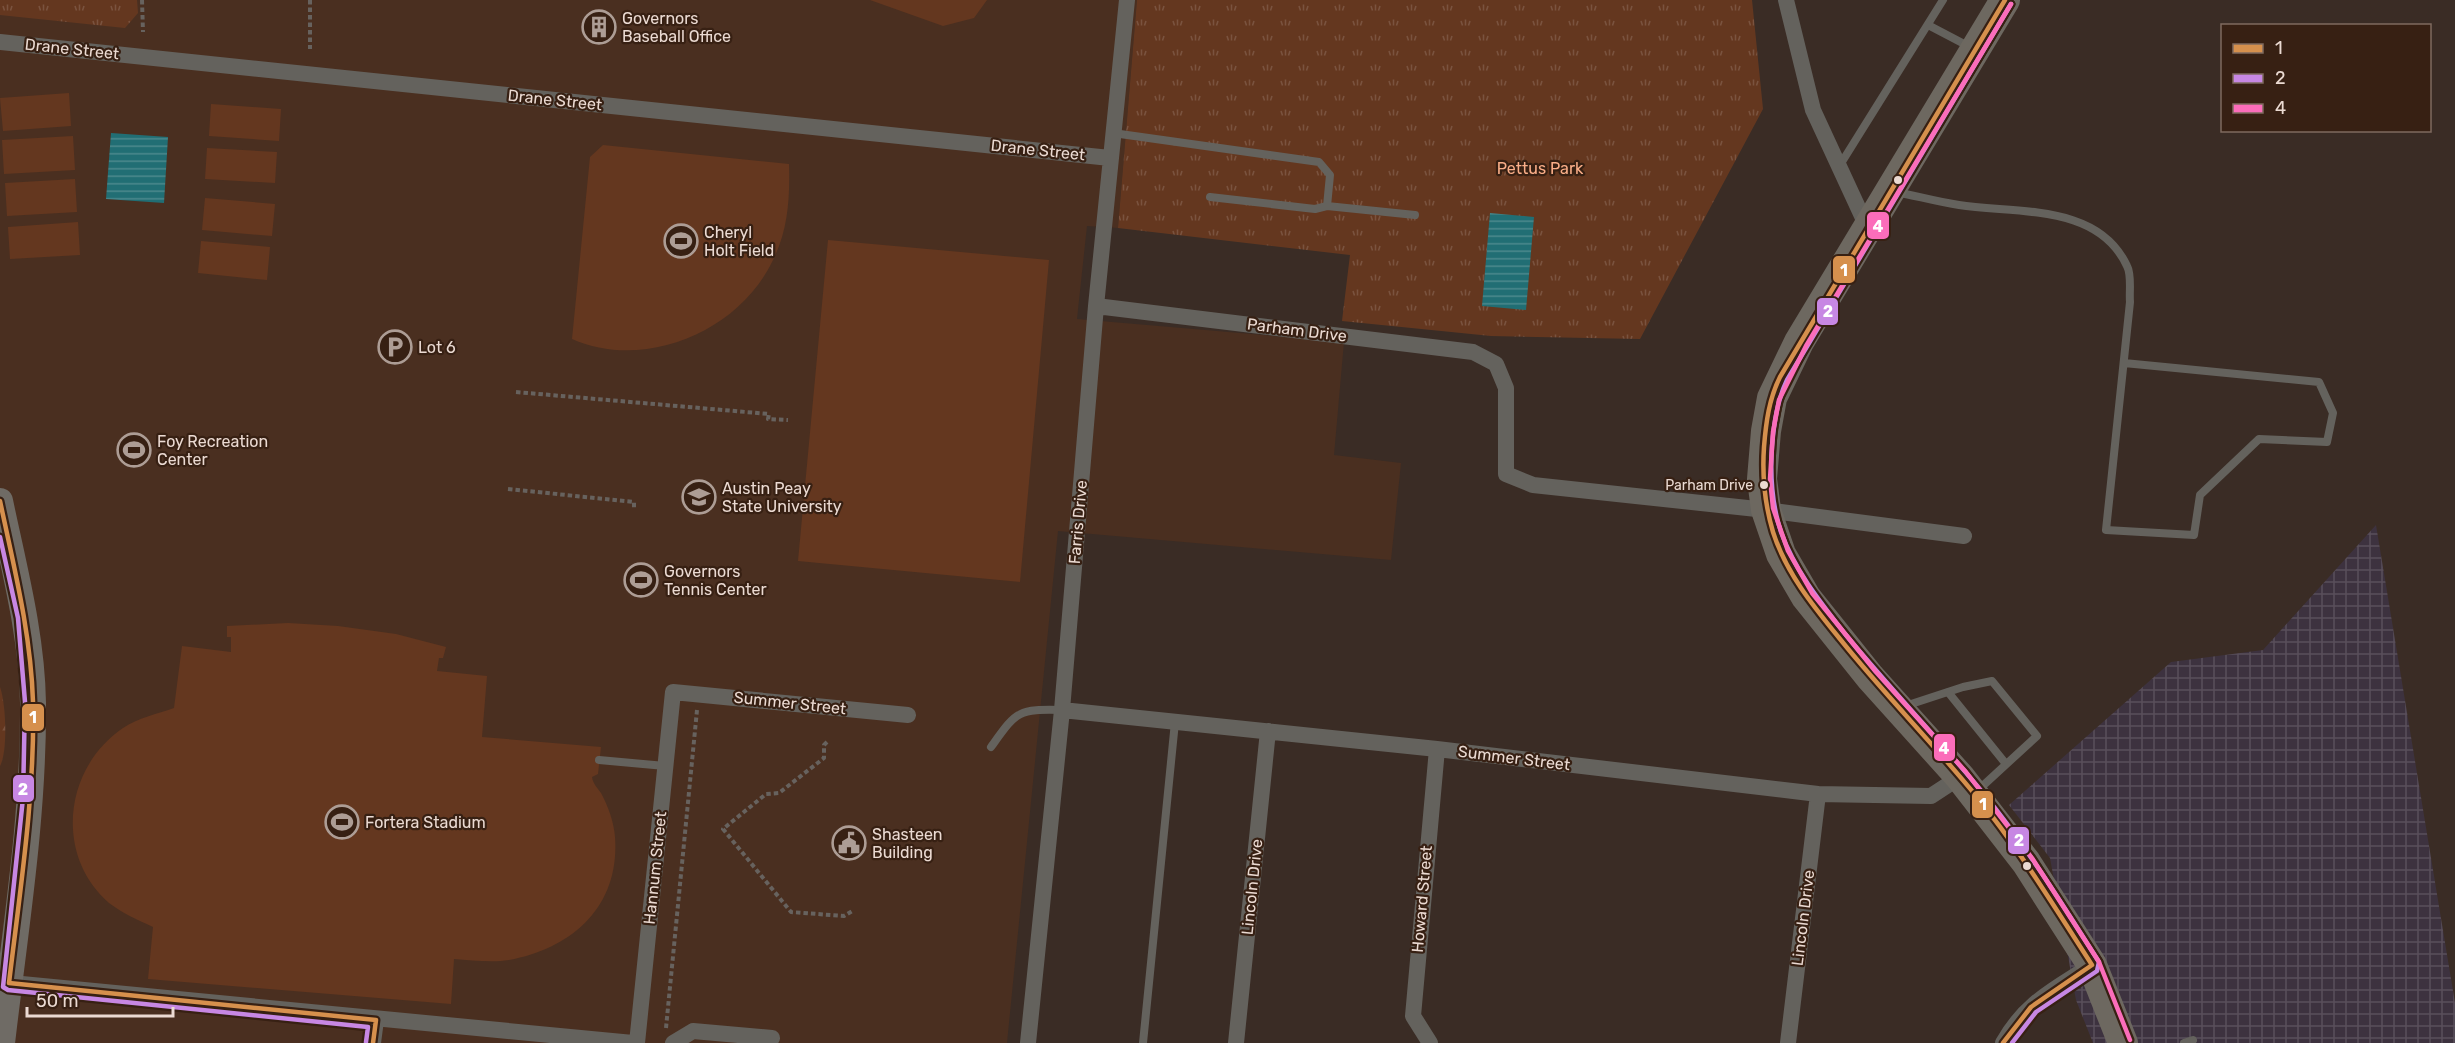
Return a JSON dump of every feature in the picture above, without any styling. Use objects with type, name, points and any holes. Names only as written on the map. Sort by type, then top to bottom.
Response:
[{"type":"highway","points":[[2005,0],[1977,50],[1799,342],[1772,398],[1766,431],[1762,479],[1766,510],[1781,554],[1806,597],[1967,785],[2026,862],[2092,965],[2123,1043]]},
{"type":"main road","points":[[0,501],[25,616],[33,702],[30,799],[4,982],[2,1043]]},
{"type":"street","name":"Farris Drive","points":[[1028,1043],[1062,710],[1096,306],[1127,0]]},
{"type":"street","points":[[1786,0],[1813,110],[1868,229]]},
{"type":"street","name":"Drane Street","points":[[0,42],[1110,158]]},
{"type":"street","name":"Parham Drive","points":[[1096,306],[1473,352],[1496,364],[1506,388],[1506,474],[1533,485],[1766,510],[1964,536]]},
{"type":"street","name":"Summer Street","points":[[673,692],[908,715]]},
{"type":"street","name":"Hannum Street","points":[[635,1043],[673,692]]},
{"type":"street","name":"Summer Street","points":[[1062,710],[1268,731],[1818,794],[1931,796],[1967,785]]},
{"type":"street","name":"Lincoln Drive","points":[[1236,1043],[1268,731]]},
{"type":"street","name":"Howard Street","points":[[1430,1043],[1413,1016],[1437,750]]},
{"type":"street","name":"Lincoln Drive","points":[[1788,1043],[1818,794]]},
{"type":"street","points":[[2003,1043],[2019,1017],[2034,1002],[2092,965]]},
{"type":"street","points":[[4,982],[376,1020],[635,1043]]},
{"type":"street","points":[[373,1043],[376,1020]]},
{"type":"street","points":[[669,1036],[693,1031],[772,1038]]},
{"type":"lane","points":[[1840,165],[1943,0]]},
{"type":"lane","points":[[1928,25],[1977,50]]},
{"type":"lane","points":[[1113,133],[1319,162],[1330,175],[1327,206]]},
{"type":"lane","points":[[1890,191],[1958,205],[2063,216],[2094,228],[2112,243],[2129,268],[2130,302],[2106,530],[2194,535],[2200,495],[2259,439],[2327,442],[2333,413],[2319,382],[2124,363]]},
{"type":"lane","points":[[1210,197],[1315,209],[1327,206],[1416,215]]},
{"type":"lane","points":[[1899,708],[1992,681],[2037,736],[2006,764],[1967,785]]},
{"type":"lane","points":[[1948,692],[2006,764]]},
{"type":"lane","points":[[991,747],[1013,717],[1030,709],[1062,710]]},
{"type":"lane","points":[[1143,1043],[1175,722]]},
{"type":"lane","points":[[599,760],[665,766]]},
{"type":"path","points":[[142,0],[143,32]]},
{"type":"path","points":[[310,0],[310,49]]},
{"type":"path","points":[[516,392],[769,414],[768,418],[788,420]]},
{"type":"path","points":[[508,489],[634,502],[634,508]]},
{"type":"path","points":[[669,1036],[697,704]]},
{"type":"path","points":[[827,742],[824,744],[824,758],[779,793],[766,794],[723,829],[791,912],[844,916],[854,910]]},
{"type":"shaded area","name":"Austin Peay State University","points":[[0,0],[1137,0],[1118,228],[1087,226],[1077,319],[1344,342],[1334,455],[1401,463],[1391,560],[1058,531],[1007,1043],[0,1043]]},
{"type":"shaded area","points":[[2376,525],[2455,1003],[2455,1043],[2093,1043],[2076,1000],[2050,858],[2009,805],[2171,662],[2263,650]]},
{"type":"green space","points":[[0,0],[137,0],[138,13],[125,28],[0,15]]},
{"type":"green space","points":[[870,0],[987,0],[974,18],[943,26]]},
{"type":"green space","name":"Pettus Park","points":[[1137,0],[1752,0],[1763,109],[1640,339],[1491,336],[1342,321],[1350,255],[1118,228]]},
{"type":"green space","points":[[69,93],[71,126],[3,131],[0,98]]},
{"type":"green space","points":[[211,104],[281,109],[279,141],[209,136]]},
{"type":"green space","points":[[73,136],[75,170],[4,174],[2,140]]},
{"type":"green space","name":"Cheryl Holt Field","points":[[603,145],[789,164],[785,227],[772,262],[757,287],[737,308],[713,326],[686,339],[658,347],[629,350],[600,348],[572,339],[590,157]]},
{"type":"green space","points":[[207,148],[277,152],[275,183],[205,179]]},
{"type":"green space","points":[[75,179],[77,212],[7,216],[5,183]]},
{"type":"green space","points":[[205,198],[275,204],[272,236],[202,230]]},
{"type":"green space","points":[[78,222],[80,255],[10,259],[8,227]]},
{"type":"green space","points":[[828,240],[1049,260],[1020,582],[798,561]]},
{"type":"green space","points":[[201,241],[270,247],[267,280],[198,273]]},
{"type":"green space","name":"Fortera Stadium","points":[[288,623],[338,626],[396,634],[446,647],[443,658],[439,658],[437,671],[487,676],[482,737],[601,747],[598,774],[592,777],[604,798],[612,820],[615,862],[610,884],[601,903],[588,920],[572,934],[532,954],[502,961],[454,959],[451,1004],[148,979],[153,927],[109,903],[91,883],[80,861],[74,837],[73,812],[78,788],[88,765],[103,745],[123,728],[141,719],[174,708],[182,646],[231,652],[231,637],[227,637],[227,626]]},
{"type":"green space","points":[[0,687],[4,704],[5,727],[3,759],[0,766]]},
{"type":"water","points":[[111,133],[168,137],[164,203],[106,199]]},
{"type":"water","points":[[1490,213],[1534,217],[1526,310],[1482,306]]},
{"type":"transit line","name":"1","points":[[2003,1043],[2031,1007],[2092,965],[1993,817],[1820,615],[1802,589],[1785,562],[1773,532],[1766,501],[1763,469],[1769,411],[1780,377],[2005,0]]},
{"type":"transit line","name":"2","points":[[2011,4],[1787,380],[1775,421],[1771,468],[1772,490],[1781,532],[1809,586],[1863,655],[1999,813],[2044,876],[2099,962],[2097,971],[2036,1012],[2012,1043]]},
{"type":"transit line","name":"4","points":[[2011,4],[1806,346],[1779,400],[1773,432],[1770,479],[1773,508],[1788,551],[1812,593],[1876,672],[1966,772],[2032,858],[2099,962],[2130,1040]]},
{"type":"transit line","name":"1","points":[[0,501],[25,626],[33,702],[29,808],[9,983],[376,1020],[373,1043]]},
{"type":"transit line","name":"2","points":[[0,537],[18,618],[25,702],[23,798],[3,987],[8,990],[368,1027],[366,1042]]},
{"type":"place","name":"Governors Baseball Office","points":[[599,27]]},
{"type":"place","name":"Cheryl Holt Field","points":[[681,241]]},
{"type":"place","name":"Lot 6","points":[[395,347]]},
{"type":"place","name":"Foy Recreation Center","points":[[134,450]]},
{"type":"place","name":"Parham Drive","points":[[1764,485]]},
{"type":"place","name":"Austin Peay State University","points":[[699,497]]},
{"type":"place","name":"Governors Tennis Center","points":[[641,580]]},
{"type":"place","name":"Fortera Stadium","points":[[342,822]]},
{"type":"place","name":"Shasteen Building","points":[[849,843]]}]
